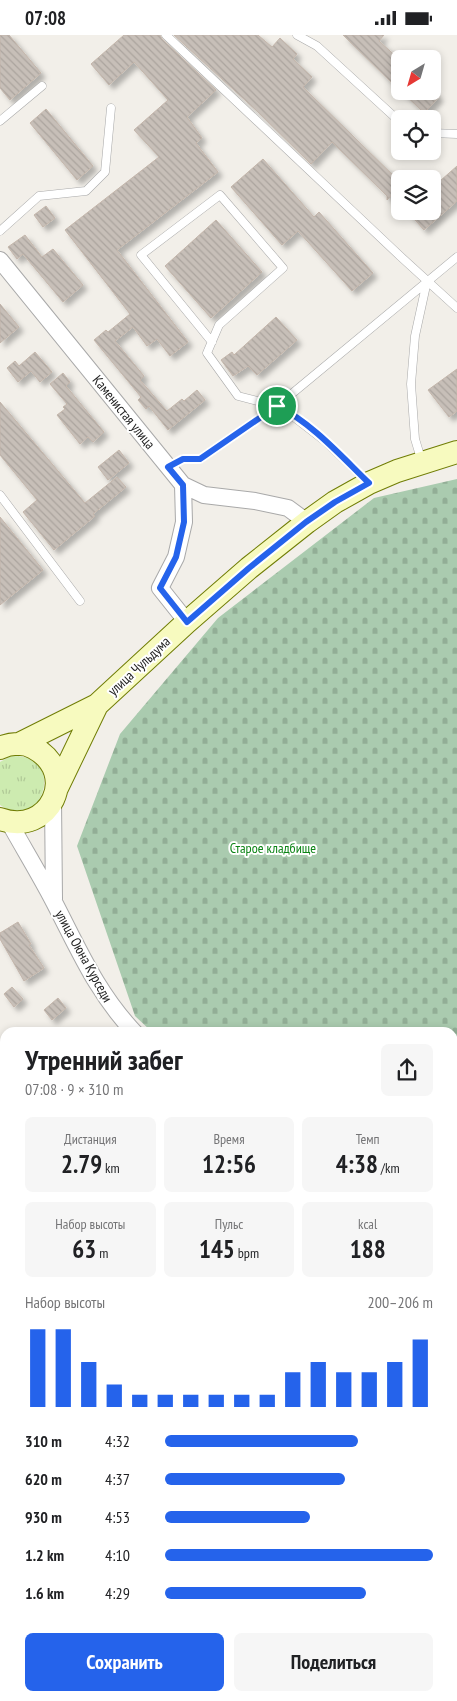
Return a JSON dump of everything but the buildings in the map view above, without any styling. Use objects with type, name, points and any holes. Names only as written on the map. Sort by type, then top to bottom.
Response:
[{"type":"main road","name":"улица Чульдума","points":[[10,746],[97,705],[249,568],[306,522],[335,502],[369,483],[422,462],[457,452]]},
{"type":"main road","name":"улица Чульдума","points":[[3,824],[27,822],[47,810],[97,705]]},
{"type":"main road","points":[[10,746],[30,746],[42,752],[51,762],[56,775],[55,795]]},
{"type":"street","name":"Каменистая улица","points":[[0,260],[183,485],[204,495],[255,501],[288,508],[306,522]]},
{"type":"street","points":[[183,485],[184,522],[176,557],[160,588],[187,622]]},
{"type":"street","name":"улица Оюна Курседи","points":[[54,901],[55,795]]},
{"type":"street","name":"улица Оюна Курседи","points":[[3,824],[54,901],[80,955],[100,990],[130,1027]]},
{"type":"lane","points":[[166,35],[457,308]]},
{"type":"lane","points":[[297,35],[317,45],[391,114]]},
{"type":"lane","points":[[0,121],[42,86]]},
{"type":"lane","points":[[0,231],[39,196],[86,191],[105,172],[110,108]]},
{"type":"lane","points":[[441,133],[457,134]]},
{"type":"lane","points":[[212,343],[141,255],[220,195],[283,268],[219,325],[212,343],[207,353],[238,396],[277,406],[285,410],[325,441],[369,483]]},
{"type":"lane","points":[[168,467],[183,459],[200,459],[277,406],[457,257]]},
{"type":"lane","points":[[422,462],[415,439],[411,384],[415,336],[427,281]]},
{"type":"lane","points":[[0,495],[80,601]]},
{"type":"green space","name":"Старое кладбище","points":[[457,479],[457,1027],[147,1027],[135,1016],[77,846],[120,734],[218,618],[374,498]]},
{"type":"green space","points":[[11,756],[29,758],[39,767],[44,778],[43,791],[37,802],[28,810],[15,811],[0,805],[0,762]]},
{"type":"route","points":[[277,406],[325,441],[369,483],[335,502],[306,522],[187,622],[160,588],[176,557],[184,522],[183,485],[168,467],[183,459],[200,459],[277,406]]}]
